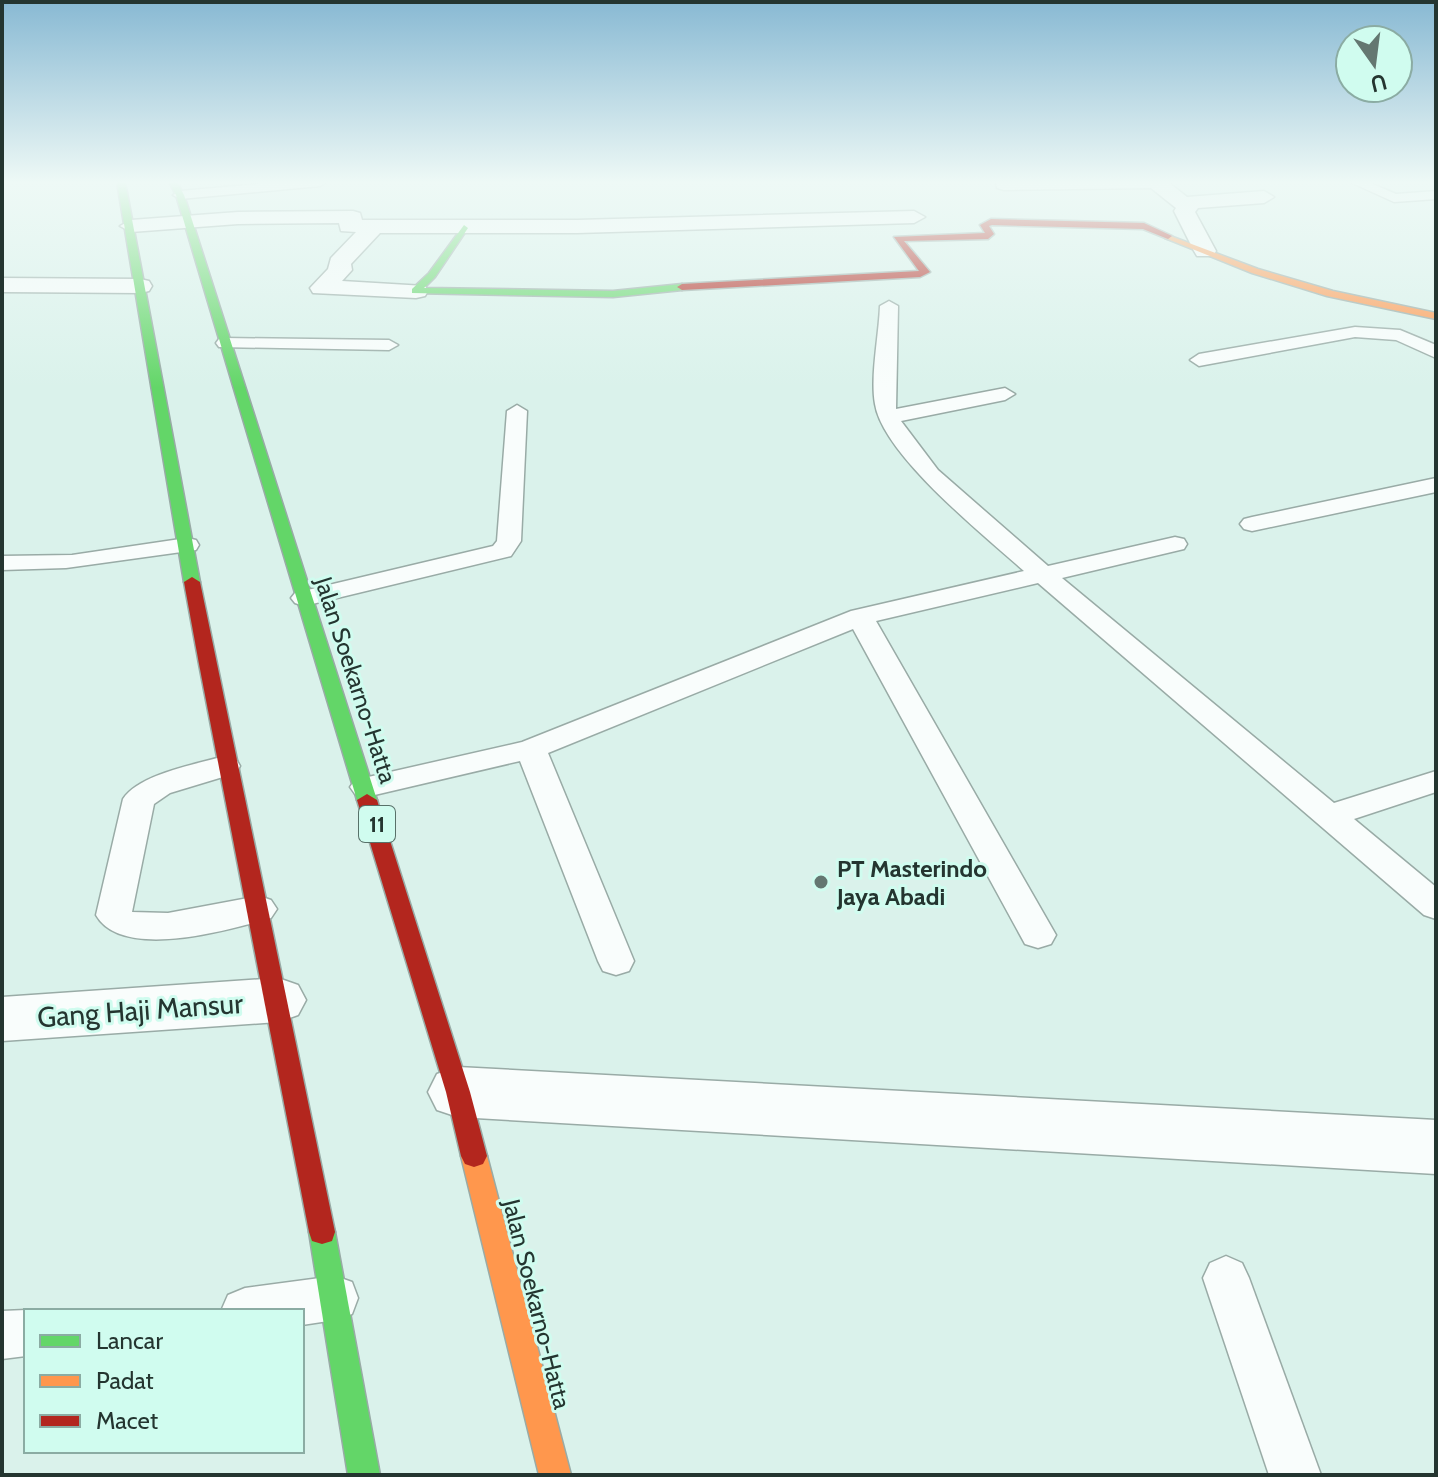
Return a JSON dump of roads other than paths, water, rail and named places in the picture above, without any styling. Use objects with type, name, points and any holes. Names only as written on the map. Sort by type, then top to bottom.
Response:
[{"type":"main road","points":[[135,251],[225,766],[278,1000],[335,1298],[364,1475]]},
{"type":"main road","name":"Jalan Soekarno-Hatta","points":[[196,251],[366,787],[458,1092],[555,1475]]},
{"type":"main road","points":[[416,291],[448,251]]},
{"type":"main road","points":[[416,291],[613,294],[651,288],[778,284],[925,272],[907,251]]},
{"type":"main road","points":[[1205,251],[1255,271],[1331,294],[1436,316]]},
{"type":"street","points":[[350,251],[339,263],[340,270],[322,288],[416,291]]},
{"type":"street","points":[[2,285],[140,286]]},
{"type":"street","name":"Gang Haji Mansur","points":[[2,1019],[278,1000]]},
{"type":"street","points":[[458,1092],[1436,1147]]},
{"type":"lane","points":[[889,306],[884,401],[888,417],[930,475],[1042,574],[1436,906]]},
{"type":"lane","points":[[1199,360],[1355,332],[1400,335],[1436,352]]},
{"type":"lane","points":[[225,343],[389,345]]},
{"type":"lane","points":[[888,417],[1005,394]]},
{"type":"lane","points":[[304,598],[502,551],[509,541],[517,411]]},
{"type":"lane","points":[[1252,524],[1436,485]]},
{"type":"lane","points":[[366,787],[531,749],[860,617],[1175,544]]},
{"type":"lane","points":[[2,563],[74,560],[187,545]]},
{"type":"lane","points":[[860,617],[1038,935]]},
{"type":"lane","points":[[531,749],[616,961]]},
{"type":"lane","points":[[225,766],[159,786],[139,799],[114,915],[124,924],[140,928],[196,922],[259,909]]},
{"type":"lane","points":[[1329,816],[1436,781]]},
{"type":"lane","points":[[1226,1278],[1295,1475]]},
{"type":"lane","points":[[259,1309],[335,1298]]},
{"type":"lane","points":[[2,1335],[24,1333]]},
{"type":"place","name":"PT Masterindo Jaya Abadi","points":[[821,882]]}]
